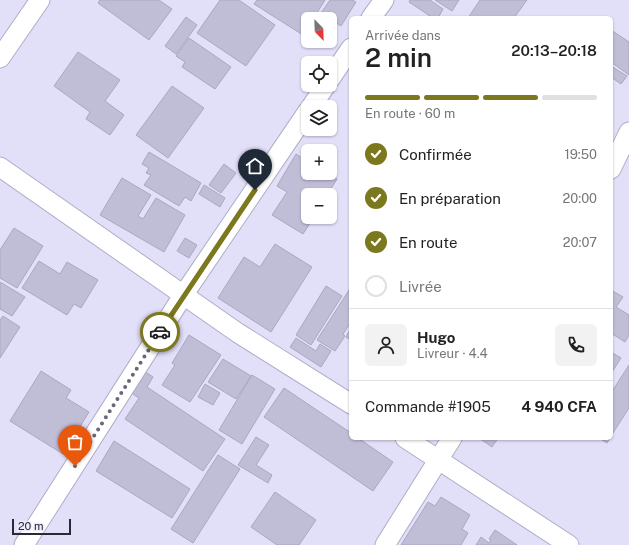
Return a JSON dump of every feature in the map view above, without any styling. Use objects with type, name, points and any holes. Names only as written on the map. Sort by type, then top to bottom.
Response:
[{"type":"street","points":[[0,58],[40,0]]},
{"type":"street","points":[[372,16],[384,0]]},
{"type":"street","points":[[337,69],[349,51]]},
{"type":"street","points":[[24,545],[184,294],[301,121]]},
{"type":"street","points":[[613,165],[629,132]]},
{"type":"street","points":[[0,167],[238,333],[349,403]]},
{"type":"street","points":[[408,440],[569,545]]},
{"type":"street","points":[[384,545],[451,440]]},
{"type":"building","points":[[100,0],[159,0],[172,9],[149,40],[98,3]]},
{"type":"building","points":[[220,0],[239,0],[275,25],[246,66],[197,33]]},
{"type":"building","points":[[257,0],[325,0],[317,12],[301,12],[301,34],[254,4]]},
{"type":"building","points":[[330,0],[352,0],[356,2],[341,26],[337,23],[337,12],[322,12]]},
{"type":"building","points":[[410,0],[430,0],[443,9],[439,16],[430,16],[409,2]]},
{"type":"building","points":[[435,0],[459,0],[452,11]]},
{"type":"building","points":[[480,0],[527,0],[515,16],[469,16]]},
{"type":"building","points":[[186,17],[197,25],[176,54],[165,46]]},
{"type":"building","points":[[613,31],[629,42],[629,75],[613,63]]},
{"type":"building","points":[[189,38],[231,67],[215,89],[182,67],[185,62],[176,56]]},
{"type":"building","points":[[78,52],[120,80],[105,101],[124,115],[110,135],[86,119],[90,112],[54,86]]},
{"type":"building","points":[[613,67],[627,76],[621,84],[613,78]]},
{"type":"building","points":[[172,86],[204,108],[168,158],[136,135]]},
{"type":"building","points":[[149,152],[201,183],[191,201],[185,197],[179,206],[144,185],[151,175],[146,173],[149,168],[142,164]]},
{"type":"building","points":[[296,154],[301,157],[301,180],[336,180],[331,188],[301,188],[301,224],[309,224],[303,234],[272,215],[287,192],[277,186]]},
{"type":"building","points":[[224,164],[236,173],[221,193],[209,185]]},
{"type":"building","points":[[122,178],[151,195],[138,216],[143,219],[156,198],[185,215],[164,252],[100,215]]},
{"type":"building","points":[[204,185],[225,198],[220,207],[199,194]]},
{"type":"building","points":[[14,228],[43,246],[17,288],[0,278],[0,250]]},
{"type":"building","points":[[185,238],[197,245],[189,258],[177,251]]},
{"type":"building","points":[[275,244],[312,267],[271,332],[218,298],[244,257],[260,267]]},
{"type":"building","points":[[39,261],[60,274],[67,262],[98,280],[81,308],[74,304],[67,315],[22,288]]},
{"type":"building","points":[[0,282],[25,297],[12,316],[0,309]]},
{"type":"building","points":[[326,286],[342,296],[311,345],[296,335]]},
{"type":"building","points":[[349,290],[349,325],[343,334],[345,336],[335,351],[317,340]]},
{"type":"building","points":[[613,291],[623,297],[616,307],[629,315],[629,335],[625,342],[613,334]]},
{"type":"building","points":[[3,316],[20,327],[0,358],[0,320]]},
{"type":"building","points":[[349,332],[349,339],[346,337]]},
{"type":"building","points":[[189,335],[221,355],[190,402],[162,385],[175,365],[172,363]]},
{"type":"building","points":[[296,338],[316,351],[320,344],[331,351],[321,367],[290,347]]},
{"type":"building","points":[[613,353],[621,358],[613,370]]},
{"type":"building","points":[[223,359],[251,376],[236,399],[208,382]]},
{"type":"building","points":[[629,365],[629,408],[613,433],[613,390]]},
{"type":"building","points":[[41,371],[71,390],[66,398],[89,412],[63,454],[10,421]]},
{"type":"building","points":[[144,371],[153,377],[147,387],[225,439],[203,471],[125,419],[139,398],[130,392]]},
{"type":"building","points":[[252,375],[275,389],[242,444],[219,430]]},
{"type":"building","points":[[205,384],[220,393],[213,405],[198,397]]},
{"type":"building","points":[[284,388],[349,432],[349,440],[361,440],[393,462],[373,491],[264,417]]},
{"type":"building","points":[[256,437],[269,445],[256,465],[272,475],[268,483],[238,465]]},
{"type":"building","points":[[482,440],[497,440],[492,447]]},
{"type":"building","points":[[114,441],[190,489],[172,518],[96,471]]},
{"type":"building","points":[[218,455],[240,469],[193,543],[171,529]]},
{"type":"building","points":[[275,492],[316,520],[299,545],[277,545],[251,527]]},
{"type":"building","points":[[441,497],[470,515],[462,529],[468,533],[461,545],[401,545],[428,502],[435,506]]},
{"type":"building","points":[[495,530],[517,545],[476,545],[481,537],[489,543],[491,540],[489,539]]},
{"type":"way so far","points":[[75,466],[160,332]]},
{"type":"route","points":[[160,332],[255,190]]}]
